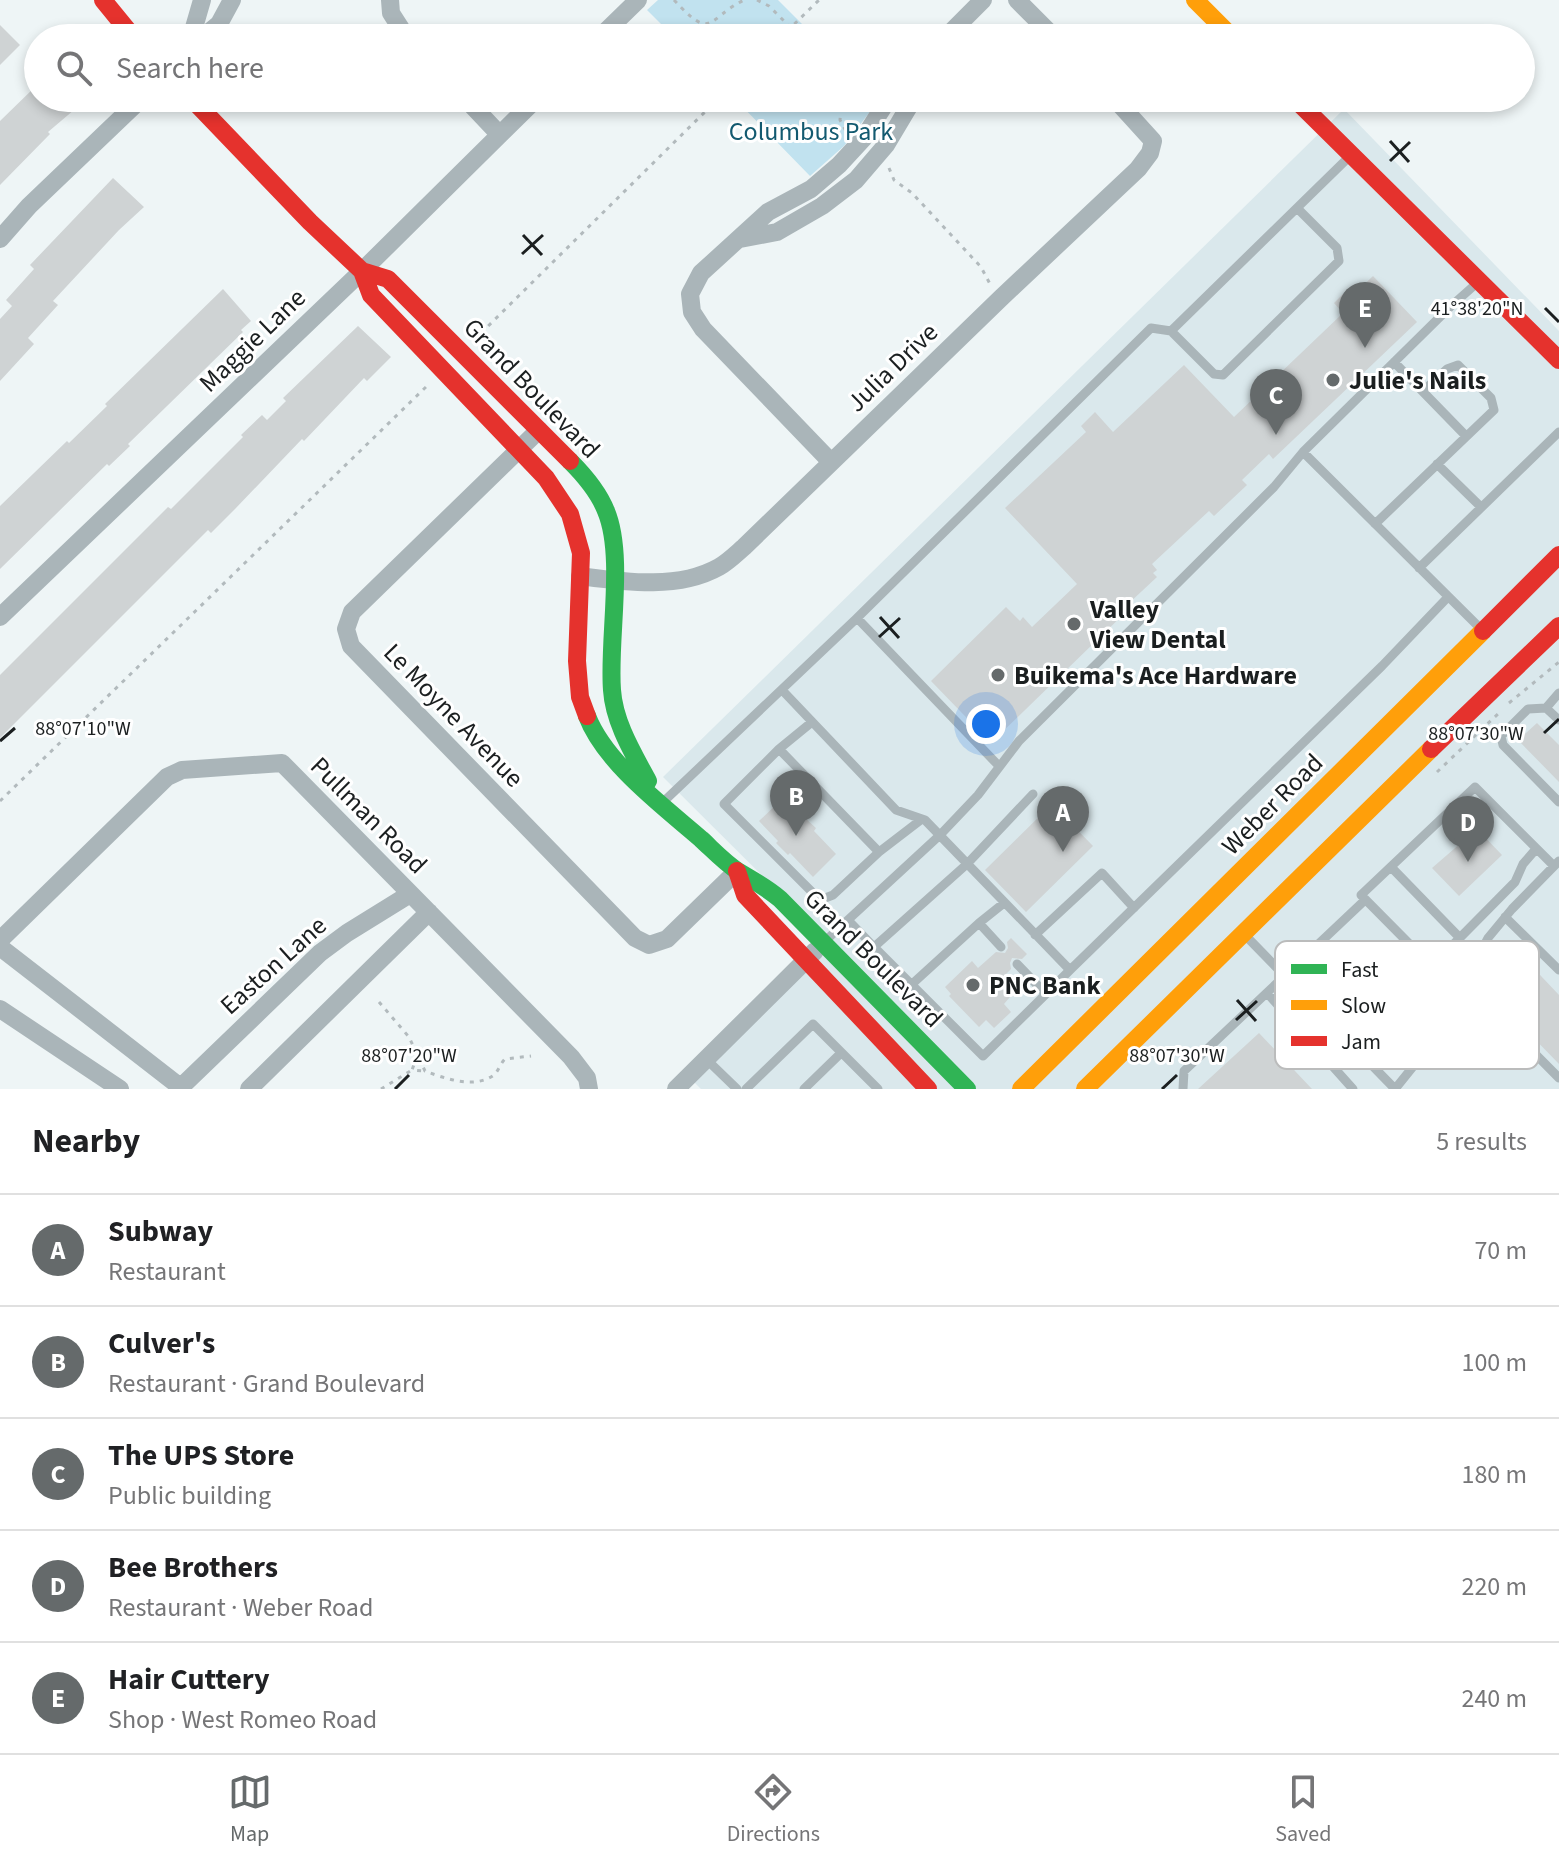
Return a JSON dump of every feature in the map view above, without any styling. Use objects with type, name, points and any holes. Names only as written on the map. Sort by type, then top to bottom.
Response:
[{"type":"street","points":[[103,0],[123,24]]},
{"type":"street","points":[[195,24],[202,0]]},
{"type":"street","points":[[219,24],[232,0]]},
{"type":"street","points":[[390,0],[391,13],[398,24]]},
{"type":"street","points":[[613,24],[638,0]]},
{"type":"street","points":[[959,24],[983,0]]},
{"type":"street","points":[[1017,0],[1041,24]]},
{"type":"street","points":[[1195,0],[1219,24]]},
{"type":"street","points":[[0,239],[29,206],[127,112]]},
{"type":"street","name":"Grand Boulevard","points":[[204,112],[310,222],[362,271],[371,295],[546,478],[570,514],[581,553],[577,661],[580,697],[593,731],[616,760],[661,804],[737,871],[760,882],[967,1089]]},
{"type":"street","points":[[478,112],[499,134]]},
{"type":"street","name":"Maggie Lane","points":[[0,617],[362,271],[522,112]]},
{"type":"street","points":[[831,462],[703,329],[692,312],[690,294],[701,273],[768,212],[811,189],[859,144],[880,112]]},
{"type":"street","points":[[740,239],[777,232],[822,206],[856,180],[877,157],[905,112]]},
{"type":"street","name":"Julia Drive","points":[[580,576],[614,580],[688,580],[720,567],[1144,161],[1153,141],[1127,112]]},
{"type":"street","points":[[1308,112],[1559,360]]},
{"type":"street","name":"Grand Boulevard","points":[[362,271],[388,279],[581,472],[606,511],[612,539],[614,580],[612,692],[627,742],[661,804]]},
{"type":"street","name":"Le Moyne Avenue","points":[[539,430],[352,612],[346,629],[351,646],[635,938],[649,945],[667,939],[737,871]]},
{"type":"street","name":"Weber Road","points":[[1021,1089],[1559,555]]},
{"type":"street","points":[[1085,1089],[1559,626]]},
{"type":"street","name":"Pullman Road","points":[[0,940],[167,777],[182,770],[282,763],[571,1057],[587,1078],[589,1089]]},
{"type":"street","name":"Grand Boulevard","points":[[737,871],[745,895],[928,1089]]},
{"type":"street","name":"Easton Lane","points":[[182,1088],[320,953],[410,894]]},
{"type":"street","points":[[249,1089],[429,912]]},
{"type":"street","points":[[676,1089],[823,943]]},
{"type":"street","points":[[0,947],[182,1088]]},
{"type":"street","points":[[0,1009],[120,1089]]},
{"type":"lane","points":[[1171,331],[1352,155]]},
{"type":"lane","points":[[661,804],[857,618],[1151,328],[1171,331],[1214,374],[1223,375],[1339,261],[1337,248],[1297,208]]},
{"type":"lane","points":[[823,943],[940,835],[978,795],[1019,741],[1274,487],[1303,452],[1480,281]]},
{"type":"lane","points":[[1394,362],[1466,436]]},
{"type":"lane","points":[[1375,524],[1494,410],[1491,398],[1458,365],[1447,369],[1423,391]]},
{"type":"lane","points":[[1419,568],[1559,432]]},
{"type":"lane","points":[[1303,452],[1483,631]]},
{"type":"lane","points":[[1437,464],[1481,507]]},
{"type":"lane","points":[[848,920],[983,1056],[1382,666],[1448,597]]},
{"type":"lane","points":[[857,618],[999,766]]},
{"type":"lane","points":[[782,690],[896,810],[922,819],[940,835],[1070,970]]},
{"type":"lane","points":[[1546,708],[1559,693]]},
{"type":"lane","points":[[1559,720],[1546,708],[1528,709],[1501,736],[1503,745],[1559,802]]},
{"type":"lane","points":[[812,722],[779,749],[724,804],[820,900],[833,895],[879,852],[922,819]]},
{"type":"lane","points":[[779,749],[879,852]]},
{"type":"lane","points":[[1405,941],[1361,895],[1475,787],[1536,849],[1556,864],[1486,941]]},
{"type":"lane","points":[[874,947],[967,864],[1033,794]]},
{"type":"lane","points":[[1457,941],[1515,882],[1523,864],[1536,849]]},
{"type":"lane","points":[[1391,867],[1460,938]]},
{"type":"lane","points":[[1035,935],[1102,873],[1134,908]]},
{"type":"lane","points":[[1321,941],[1365,900]]},
{"type":"lane","points":[[911,985],[1004,903]]},
{"type":"lane","points":[[1505,917],[1529,941]]},
{"type":"lane","points":[[979,923],[1001,947]]},
{"type":"lane","points":[[1242,933],[1275,968]]},
{"type":"lane","points":[[1539,950],[1559,970]]},
{"type":"lane","points":[[1017,964],[1046,994]]},
{"type":"lane","points":[[1183,1089],[1184,1071],[1275,986]]},
{"type":"lane","points":[[1268,994],[1275,1002]]},
{"type":"lane","points":[[746,1089],[813,1024],[878,1089]]},
{"type":"lane","points":[[804,1089],[841,1053]]},
{"type":"lane","points":[[1539,1058],[1559,1078]]},
{"type":"lane","points":[[706,1059],[737,1089]]},
{"type":"lane","points":[[1335,1069],[1353,1089]]},
{"type":"lane","points":[[1376,1069],[1395,1089],[1411,1069]]},
{"type":"path","points":[[674,0],[693,19],[710,24],[744,0]]},
{"type":"path","points":[[757,0],[769,6],[787,24]]},
{"type":"path","points":[[795,24],[819,0]]},
{"type":"path","points":[[461,352],[705,112]]},
{"type":"path","points":[[841,112],[840,120],[851,139],[859,144]]},
{"type":"path","points":[[877,157],[888,166],[894,180],[912,193],[981,267],[990,284]]},
{"type":"path","points":[[0,801],[443,370]]},
{"type":"path","points":[[1431,778],[1510,702],[1559,662]]},
{"type":"path","points":[[379,1002],[401,1026],[425,1071]]},
{"type":"path","points":[[412,1070],[417,1056]]},
{"type":"path","points":[[381,1089],[412,1070],[475,1085],[497,1073],[505,1059],[531,1056]]},
{"type":"shaded area","points":[[1341,112],[1347,112],[1559,331],[1559,1089],[701,1089],[691,1079],[831,944],[663,777]]},
{"type":"green space","name":"Columbus Park","points":[[658,0],[778,0],[802,24],[661,24],[647,10]]},
{"type":"green space","name":"Columbus Park","points":[[748,112],[870,112],[844,146],[810,176]]},
{"type":"building","points":[[0,25],[20,45],[0,65]]},
{"type":"building","points":[[24,98],[24,112],[72,112],[48,132],[50,134],[0,185],[0,121]]},
{"type":"building","points":[[113,178],[144,207],[53,301],[58,305],[28,338],[34,344],[0,381],[0,319],[12,306],[6,300],[34,269],[30,265]]},
{"type":"building","points":[[1373,276],[1417,322],[1273,459],[1269,454],[1242,480],[1247,485],[1214,516],[1209,511],[1152,564],[1157,570],[1153,573],[1157,577],[1127,605],[1130,608],[991,743],[931,681],[1006,607],[1020,621],[1023,617],[1032,627],[1077,584],[1005,508],[1086,432],[1081,426],[1095,412],[1113,432],[1184,365],[1234,417],[1343,313],[1334,303],[1343,294],[1348,300]]},
{"type":"building","points":[[223,289],[251,321],[241,330],[243,332],[128,444],[130,446],[109,466],[107,464],[0,569],[0,506],[67,441],[69,443]]},
{"type":"building","points":[[358,326],[391,357],[367,381],[364,378],[211,533],[208,530],[0,738],[0,675],[168,507],[171,509],[243,437],[241,435],[262,415],[267,420],[286,401],[283,398]]},
{"type":"building","points":[[1537,723],[1559,745],[1559,782],[1518,740]]},
{"type":"building","points":[[783,798],[816,828],[814,831],[836,854],[813,877],[776,843],[778,841],[759,821]]},
{"type":"building","points":[[1052,804],[1093,846],[1026,912],[985,870]]},
{"type":"building","points":[[1477,829],[1502,855],[1459,896],[1432,868]]},
{"type":"building","name":"PNC Bank","points":[[1011,938],[1027,954],[1022,959],[1012,958],[1011,969],[997,983],[1010,997],[1004,1004],[1011,1012],[994,1028],[986,1020],[979,1027],[949,996],[951,994],[945,987],[972,961],[978,968],[996,952],[1005,953]]},
{"type":"building","points":[[1539,974],[1559,995],[1559,1064],[1539,1043]]},
{"type":"building","points":[[1259,1033],[1275,1050],[1275,1069],[1293,1069],[1312,1089],[1198,1089]]},
{"type":"traffic: fast","points":[[570,461],[599,497],[612,530],[615,574],[612,690],[616,714],[625,737],[648,781]]},
{"type":"traffic: fast","points":[[587,716],[607,750],[636,783],[729,865],[780,899],[967,1089]]},
{"type":"traffic: slow","points":[[1195,0],[1219,24]]},
{"type":"traffic: slow","points":[[1021,1089],[1483,631]]},
{"type":"traffic: slow","points":[[1085,1089],[1431,749]]},
{"type":"traffic: jam","points":[[103,0],[123,24]]},
{"type":"traffic: jam","points":[[204,112],[310,222],[362,271],[388,279],[570,461]]},
{"type":"traffic: jam","points":[[1308,112],[1559,360]]},
{"type":"traffic: jam","points":[[362,271],[371,295],[546,478],[570,514],[581,553],[577,661],[580,697],[587,716]]},
{"type":"traffic: jam","points":[[1483,631],[1559,555]]},
{"type":"traffic: jam","points":[[1431,749],[1559,626]]},
{"type":"traffic: jam","points":[[737,871],[745,895],[928,1089]]},
{"type":"place","name":"Hair Cuttery","points":[[1365,348]]},
{"type":"place","name":"Julie's Nails","points":[[1333,380]]},
{"type":"place","name":"The UPS Store","points":[[1276,435]]},
{"type":"place","name":"Valley View Dental","points":[[1074,624]]},
{"type":"place","name":"Buikema's Ace Hardware","points":[[998,675]]},
{"type":"place","name":"Culver's","points":[[796,836]]},
{"type":"place","name":"Subway","points":[[1063,852]]},
{"type":"place","name":"Bee Brothers","points":[[1468,862]]},
{"type":"place","name":"PNC Bank","points":[[973,985]]}]
